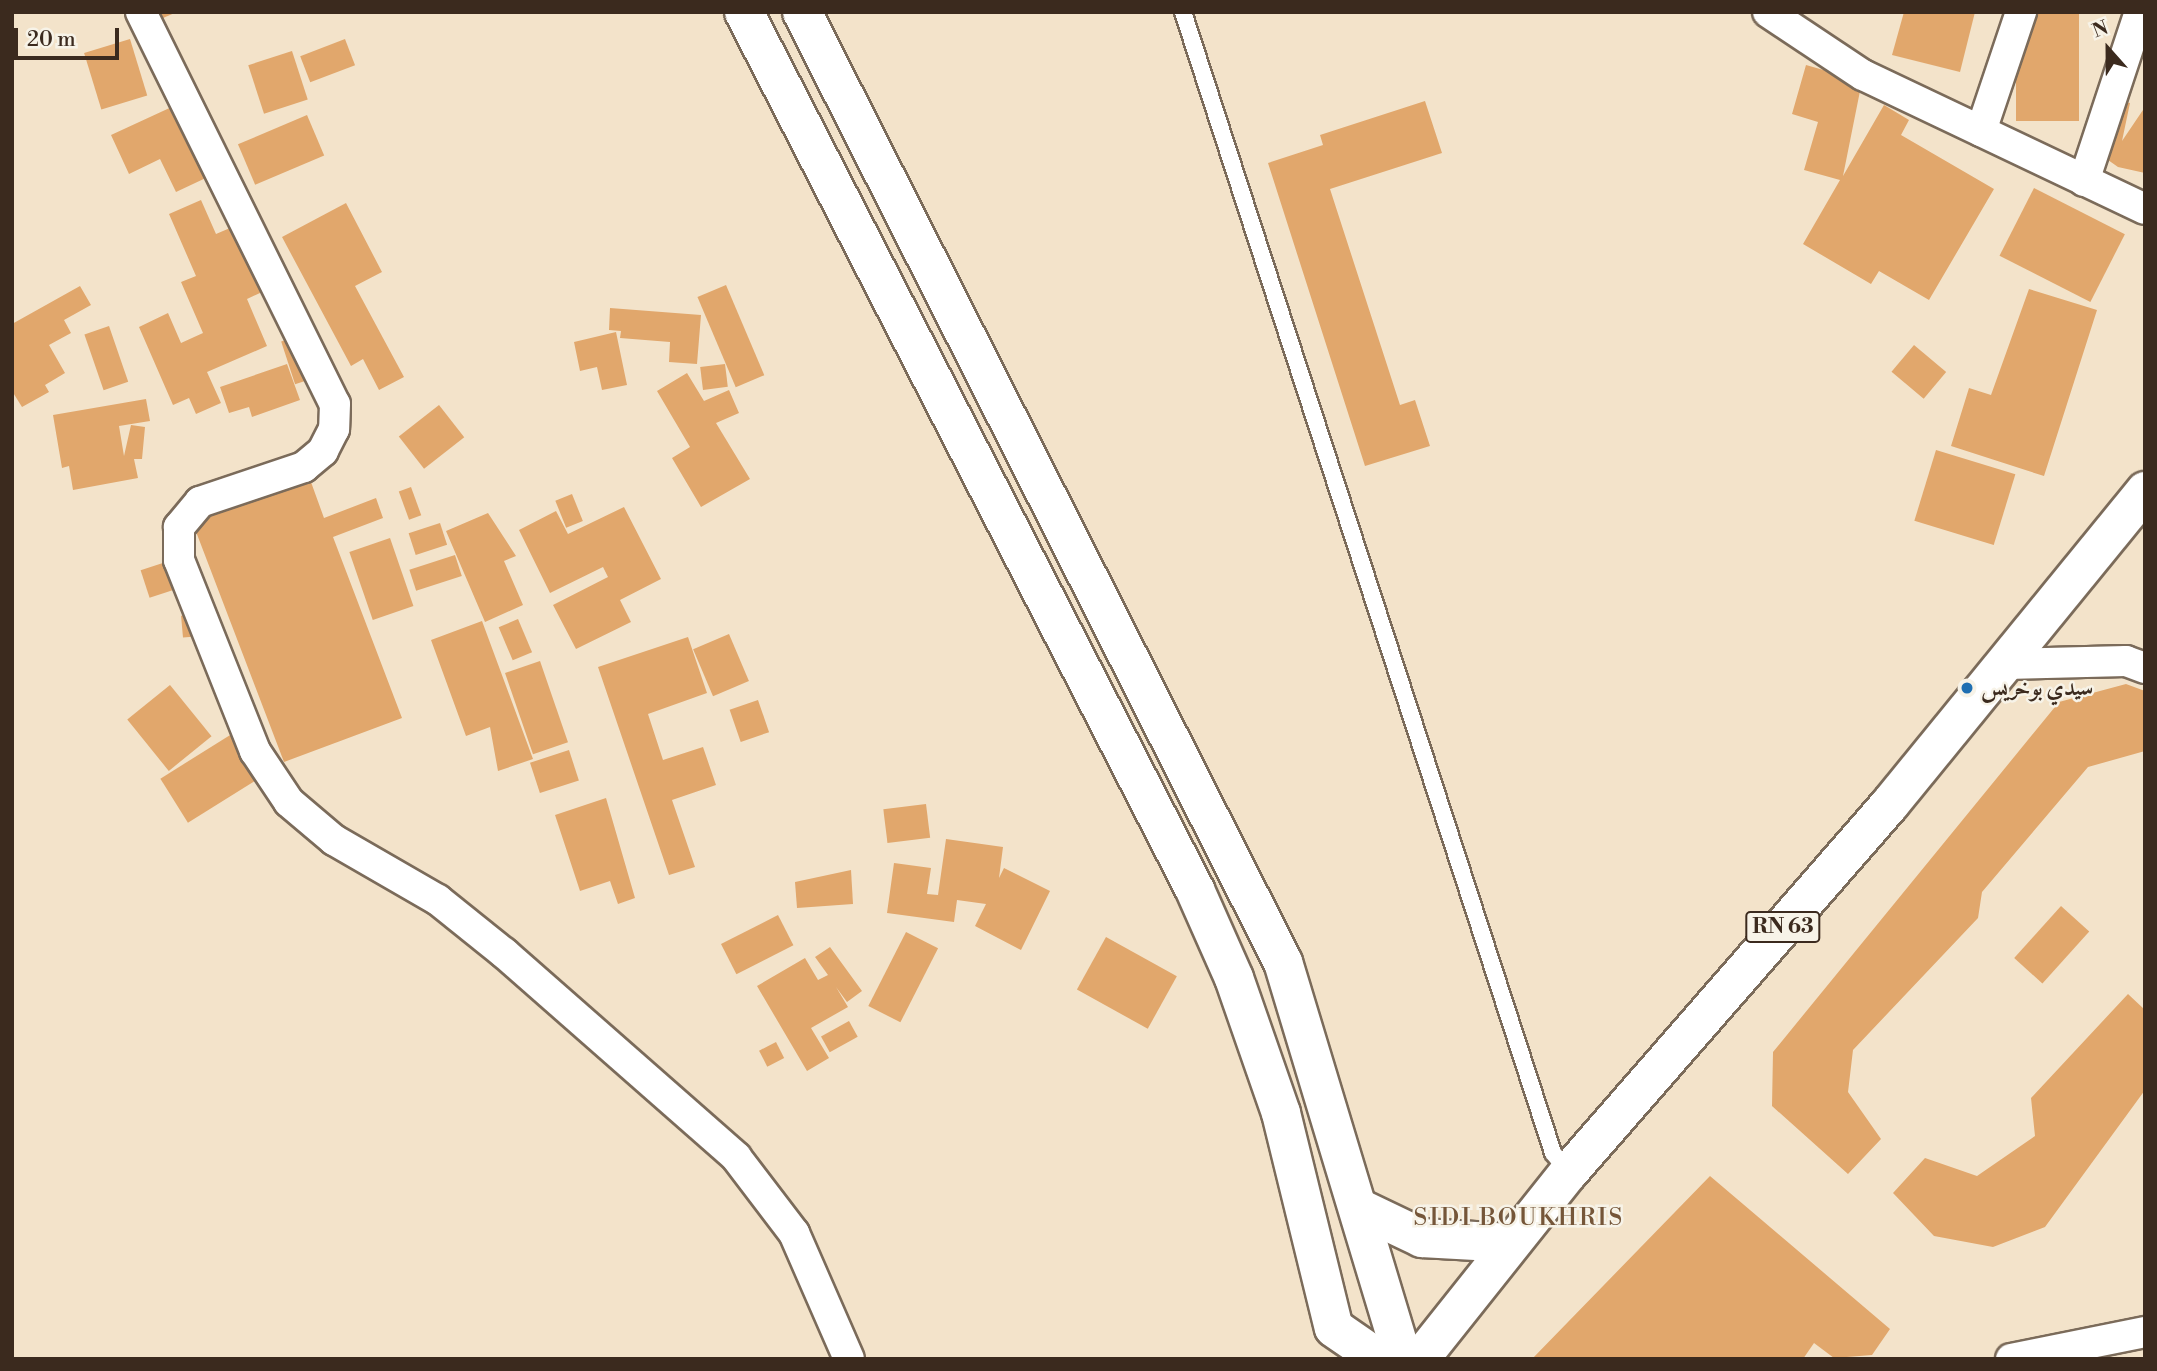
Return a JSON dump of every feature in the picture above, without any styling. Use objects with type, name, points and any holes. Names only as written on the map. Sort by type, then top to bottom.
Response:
[{"type":"main road","points":[[744,12],[1195,890],[1234,978],[1281,1113],[1335,1328],[1379,1359]]},
{"type":"main road","points":[[802,12],[1283,962],[1403,1359]]},
{"type":"main road","name":"RN 63","points":[[1420,1359],[1569,1172],[2006,664],[2144,493]]},
{"type":"main road","points":[[1359,1208],[1422,1238],[1511,1243]]},
{"type":"street","points":[[141,12],[335,404],[329,440],[304,467],[200,502],[179,527],[179,560],[255,751],[289,802],[334,840],[438,900],[736,1157],[794,1233],[849,1359]]},
{"type":"street","points":[[1768,12],[1863,75],[2145,209]]},
{"type":"street","points":[[1981,131],[2021,12]]},
{"type":"street","points":[[2084,181],[2140,12]]},
{"type":"street","points":[[2006,664],[2126,661],[2145,668]]},
{"type":"street","points":[[2011,1359],[2145,1332]]},
{"type":"lane","points":[[1184,12],[1553,1153],[1569,1172]]},
{"type":"building","points":[[161,12],[177,12],[163,18]]},
{"type":"building","points":[[1904,12],[1975,12],[1960,72],[1892,55]]},
{"type":"building","points":[[2016,12],[2079,12],[2079,121],[2016,121]]},
{"type":"building","points":[[130,39],[147,95],[101,109],[84,53]]},
{"type":"building","points":[[345,39],[355,65],[310,82],[300,56]]},
{"type":"building","points":[[292,51],[308,100],[264,114],[248,65]]},
{"type":"building","points":[[1806,65],[1862,81],[1843,176],[1884,105],[1909,120],[1901,135],[1994,189],[1929,300],[1879,271],[1871,284],[1803,244],[1840,180],[1804,170],[1818,122],[1792,114]]},
{"type":"building","points":[[2103,97],[2130,103],[2122,141],[2145,107],[2145,173],[2118,167],[2091,148]]},
{"type":"building","points":[[1425,101],[1442,153],[1330,189],[1400,405],[1415,400],[1430,446],[1365,466],[1268,163],[1323,145],[1320,135]]},
{"type":"building","points":[[176,105],[210,176],[176,192],[160,159],[129,174],[111,135]]},
{"type":"building","points":[[307,115],[324,156],[255,185],[238,144]]},
{"type":"building","points":[[2034,188],[2125,234],[2090,302],[1999,256]]},
{"type":"building","points":[[201,200],[216,234],[244,222],[273,287],[247,299],[267,346],[207,372],[221,403],[196,414],[189,398],[173,405],[139,327],[168,313],[181,343],[203,333],[181,282],[196,276],[169,214]]},
{"type":"building","points":[[346,203],[382,272],[355,286],[404,377],[379,390],[363,359],[351,366],[282,237]]},
{"type":"building","points":[[726,285],[764,375],[736,387],[697,297]]},
{"type":"building","points":[[80,286],[91,305],[64,320],[71,333],[49,345],[65,373],[45,385],[49,392],[22,407],[12,391],[12,324]]},
{"type":"building","points":[[2029,289],[2097,310],[2044,476],[1951,446],[1969,388],[1991,395]]},
{"type":"building","points":[[610,308],[701,315],[697,364],[669,362],[670,342],[620,338],[621,331],[609,330]]},
{"type":"building","points":[[109,326],[128,382],[104,390],[84,334]]},
{"type":"building","points":[[616,332],[627,385],[602,390],[597,367],[580,371],[574,342]]},
{"type":"building","points":[[304,334],[318,377],[295,384],[281,341]]},
{"type":"building","points":[[1914,345],[1946,372],[1924,399],[1892,372]]},
{"type":"building","points":[[287,364],[300,400],[252,417],[249,407],[229,413],[220,387]]},
{"type":"building","points":[[725,364],[728,387],[703,390],[700,367]]},
{"type":"building","points":[[687,373],[704,401],[729,390],[739,413],[716,423],[750,479],[701,507],[672,458],[690,447],[657,391]]},
{"type":"building","points":[[146,399],[150,421],[119,426],[124,456],[131,425],[145,427],[142,459],[134,459],[138,478],[73,490],[69,466],[62,468],[53,415]]},
{"type":"building","points":[[439,405],[464,437],[424,469],[399,436]]},
{"type":"building","points":[[1936,450],[2015,474],[1994,545],[1914,521]]},
{"type":"building","points":[[307,471],[324,518],[376,498],[383,518],[333,537],[402,718],[284,762],[190,516]]},
{"type":"building","points":[[411,487],[421,515],[409,520],[399,491]]},
{"type":"building","points":[[572,494],[583,521],[566,528],[555,501]]},
{"type":"building","points":[[624,507],[661,579],[620,600],[631,622],[576,649],[553,605],[608,577],[603,567],[550,593],[519,530],[556,511],[568,534]]},
{"type":"building","points":[[488,513],[516,556],[504,561],[523,605],[485,622],[446,531]]},
{"type":"building","points":[[440,523],[447,545],[416,555],[409,533]]},
{"type":"building","points":[[390,538],[413,606],[373,620],[349,552]]},
{"type":"building","points":[[455,555],[462,576],[416,591],[409,570]]},
{"type":"building","points":[[172,560],[181,588],[150,598],[141,570]]},
{"type":"building","points":[[200,614],[202,636],[183,638],[181,616]]},
{"type":"building","points":[[518,619],[532,652],[513,660],[499,627]]},
{"type":"building","points":[[482,621],[533,759],[498,771],[490,727],[466,736],[431,640]]},
{"type":"building","points":[[729,634],[749,681],[713,696],[693,649]]},
{"type":"building","points":[[688,637],[707,693],[648,714],[663,760],[703,747],[716,785],[672,800],[695,867],[669,875],[598,667]]},
{"type":"building","points":[[540,661],[568,742],[533,754],[505,673]]},
{"type":"building","points":[[2126,684],[2145,691],[2145,751],[2088,767],[1982,892],[1978,918],[1853,1050],[1848,1092],[1881,1139],[1848,1174],[1772,1106],[1773,1052],[2059,702]]},
{"type":"building","points":[[170,685],[212,736],[169,771],[127,720]]},
{"type":"building","points":[[758,700],[769,732],[741,742],[730,710]]},
{"type":"building","points":[[235,732],[263,776],[188,823],[160,779]]},
{"type":"building","points":[[569,750],[579,780],[540,793],[530,763]]},
{"type":"building","points":[[606,798],[635,898],[618,904],[610,881],[580,891],[555,815]]},
{"type":"building","points":[[926,804],[930,838],[887,843],[883,809]]},
{"type":"building","points":[[946,839],[1003,847],[999,878],[1004,868],[1050,891],[1021,950],[975,926],[986,904],[957,900],[954,922],[887,913],[894,863],[931,868],[927,894],[938,895]]},
{"type":"building","points":[[851,870],[853,904],[797,908],[795,882]]},
{"type":"building","points":[[2061,906],[2089,931],[2042,983],[2014,958]]},
{"type":"building","points":[[778,915],[793,945],[736,974],[721,944]]},
{"type":"building","points":[[906,932],[938,948],[900,1022],[868,1006]]},
{"type":"building","points":[[1106,937],[1177,976],[1148,1029],[1077,989]]},
{"type":"building","points":[[830,947],[862,991],[847,1002],[836,987],[848,1007],[811,1028],[829,1058],[807,1071],[757,986],[805,958],[818,980],[828,975],[815,957]]},
{"type":"building","points":[[2128,994],[2145,1010],[2145,1090],[2045,1227],[1993,1247],[1934,1236],[1893,1193],[1925,1158],[1977,1176],[2035,1136],[2031,1098]]},
{"type":"building","points":[[849,1021],[858,1037],[830,1052],[821,1037]]},
{"type":"building","points":[[776,1042],[784,1058],[767,1067],[759,1051]]},
{"type":"building","points":[[1710,1176],[1890,1329],[1872,1355],[1834,1358],[1814,1343],[1803,1359],[1532,1359]]},
{"type":"place","name":"سيدي بوخريس","points":[[1967,688]]},
{"type":"district","name":"SIDI BOUKHRIS","points":[[1519,1219]]}]
